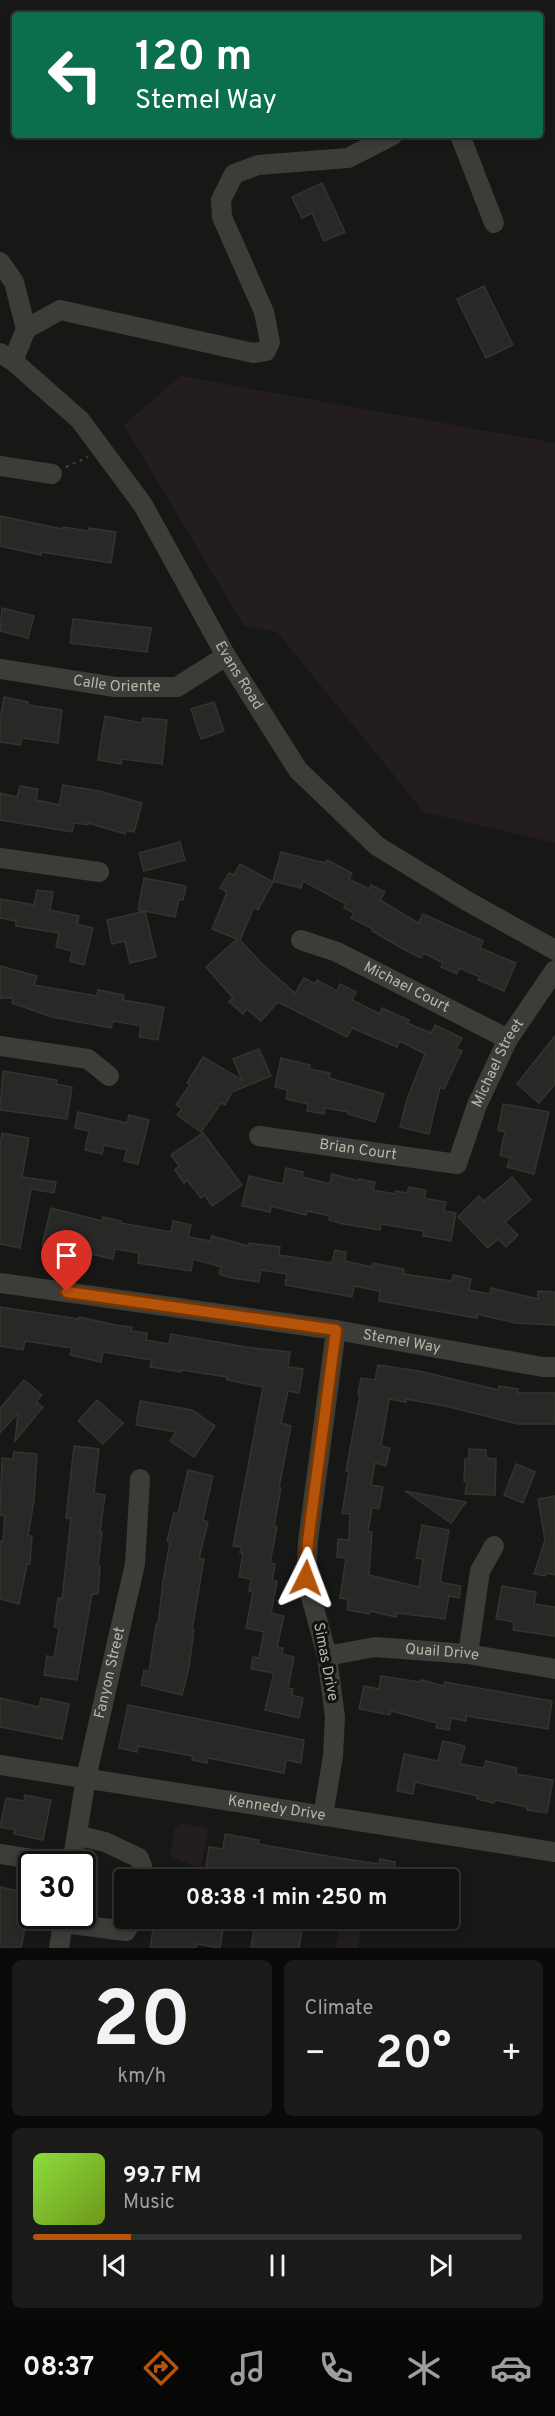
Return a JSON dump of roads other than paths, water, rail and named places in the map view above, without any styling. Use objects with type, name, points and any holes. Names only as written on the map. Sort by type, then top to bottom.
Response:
[{"type":"street","points":[[0,261],[14,282],[26,329],[60,310],[253,353],[266,351],[270,342],[264,312],[222,217],[221,200],[234,174],[258,165],[348,158],[387,138]]},
{"type":"street","points":[[461,138],[494,223]]},
{"type":"street","name":"Evans Road","points":[[26,329],[6,357],[80,420],[104,449],[143,505],[226,656],[298,770],[377,846],[467,901],[555,950]]},
{"type":"street","points":[[0,465],[52,474]]},
{"type":"street","name":"Calle Oriente","points":[[0,669],[115,687],[177,687],[226,656]]},
{"type":"street","points":[[0,858],[99,872]]},
{"type":"street","name":"Michael Court","points":[[301,940],[337,952],[508,1039]]},
{"type":"street","name":"Michael Street","points":[[458,1164],[477,1105],[508,1039],[555,970]]},
{"type":"street","points":[[0,1046],[88,1059],[109,1076]]},
{"type":"street","name":"Brian Court","points":[[259,1136],[458,1164]]},
{"type":"street","name":"Stemel Way","points":[[0,1283],[336,1330],[543,1367],[555,1367]]},
{"type":"street","name":"Simas Drive","points":[[323,1816],[333,1756],[335,1717],[327,1656],[306,1578],[308,1541],[336,1330]]},
{"type":"street","name":"Fanyon Street","points":[[74,1851],[86,1779],[135,1564],[140,1479]]},
{"type":"street","points":[[468,1654],[480,1571],[494,1546]]},
{"type":"street","name":"Quail Drive","points":[[327,1656],[375,1647],[468,1654],[555,1669]]},
{"type":"street","name":"Kennedy Drive","points":[[0,1766],[555,1852]]},
{"type":"street","points":[[77,1835],[105,1842],[139,1858],[142,1869]]},
{"type":"street","points":[[0,1854],[18,1857]]},
{"type":"street","points":[[96,1925],[114,1929]]},
{"type":"street","points":[[59,1948],[62,1929]]}]
